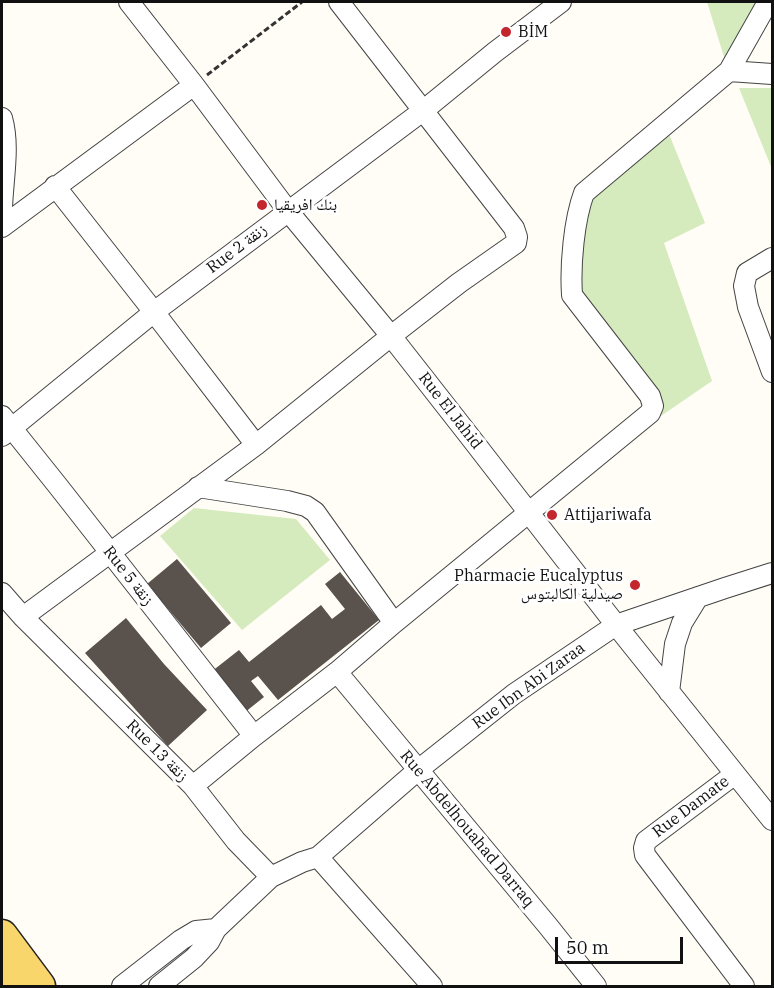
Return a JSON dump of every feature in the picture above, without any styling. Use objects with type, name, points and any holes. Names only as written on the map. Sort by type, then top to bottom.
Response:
[{"type":"main road","points":[[2,935],[19,982]]},
{"type":"street","name":"Rue El Jahid","points":[[129,2],[288,211],[391,336],[615,625],[772,820]]},
{"type":"street","points":[[23,617],[256,445],[459,283],[516,243],[518,237],[514,228],[339,2]]},
{"type":"street","name":"Rue 2 زنقة","points":[[5,427],[154,312],[424,110],[561,2]]},
{"type":"street","points":[[768,2],[772,13]]},
{"type":"street","points":[[193,786],[337,672],[650,413],[652,406],[650,396],[572,295],[571,279],[578,209],[584,193],[729,71],[768,2]]},
{"type":"street","points":[[729,71],[772,74]]},
{"type":"street","points":[[2,226],[194,85]]},
{"type":"street","points":[[2,118],[5,128],[5,146],[2,208]]},
{"type":"street","points":[[55,186],[256,445]]},
{"type":"street","points":[[772,258],[747,273],[744,286],[748,307],[772,372]]},
{"type":"street","name":"Rue 5 زنقة","points":[[5,427],[58,486],[254,736]]},
{"type":"street","points":[[198,488],[287,501],[306,506],[315,512],[394,623]]},
{"type":"street","name":"Rue Ibn Abi Zaraa","points":[[318,857],[418,770],[514,694],[615,625],[772,573]]},
{"type":"street","name":"Rue 13 زنقة","points":[[2,593],[23,617],[193,786],[236,841],[271,877]]},
{"type":"street","points":[[669,692],[675,644],[681,623],[698,597]]},
{"type":"street","name":"Rue Abdelhouahad Darraq","points":[[337,672],[596,987]]},
{"type":"street","name":"Rue Damate","points":[[735,774],[646,841],[644,848],[645,855],[744,987]]},
{"type":"street","points":[[159,987],[194,958],[209,942],[216,929],[271,877],[318,857],[432,987]]},
{"type":"street","points":[[122,987],[181,940],[196,931],[216,929]]},
{"type":"path","points":[[194,85],[302,2]]},
{"type":"green space","points":[[707,2],[756,2],[725,60]]},
{"type":"green space","points":[[739,88],[772,88],[772,169]]},
{"type":"green space","points":[[667,129],[705,223],[664,243],[712,381],[658,418],[575,305],[584,180]]},
{"type":"green space","points":[[194,508],[296,519],[330,560],[242,630],[160,536]]},
{"type":"building","points":[[177,559],[231,623],[201,648],[147,584]]},
{"type":"building","points":[[340,572],[379,620],[278,700],[258,676],[251,681],[264,697],[244,713],[211,672],[239,650],[249,662],[321,605],[332,619],[345,609],[325,584]]},
{"type":"building","points":[[126,618],[164,664],[207,710],[168,746],[85,653]]},
{"type":"place","name":"BİM","points":[[506,32]]},
{"type":"place","name":"بنك افريقيا","points":[[262,205]]},
{"type":"place","name":"Attijariwafa","points":[[552,515]]},
{"type":"place","name":"Pharmacie Eucalyptus صيدلية الكالبتوس","points":[[635,585]]}]
